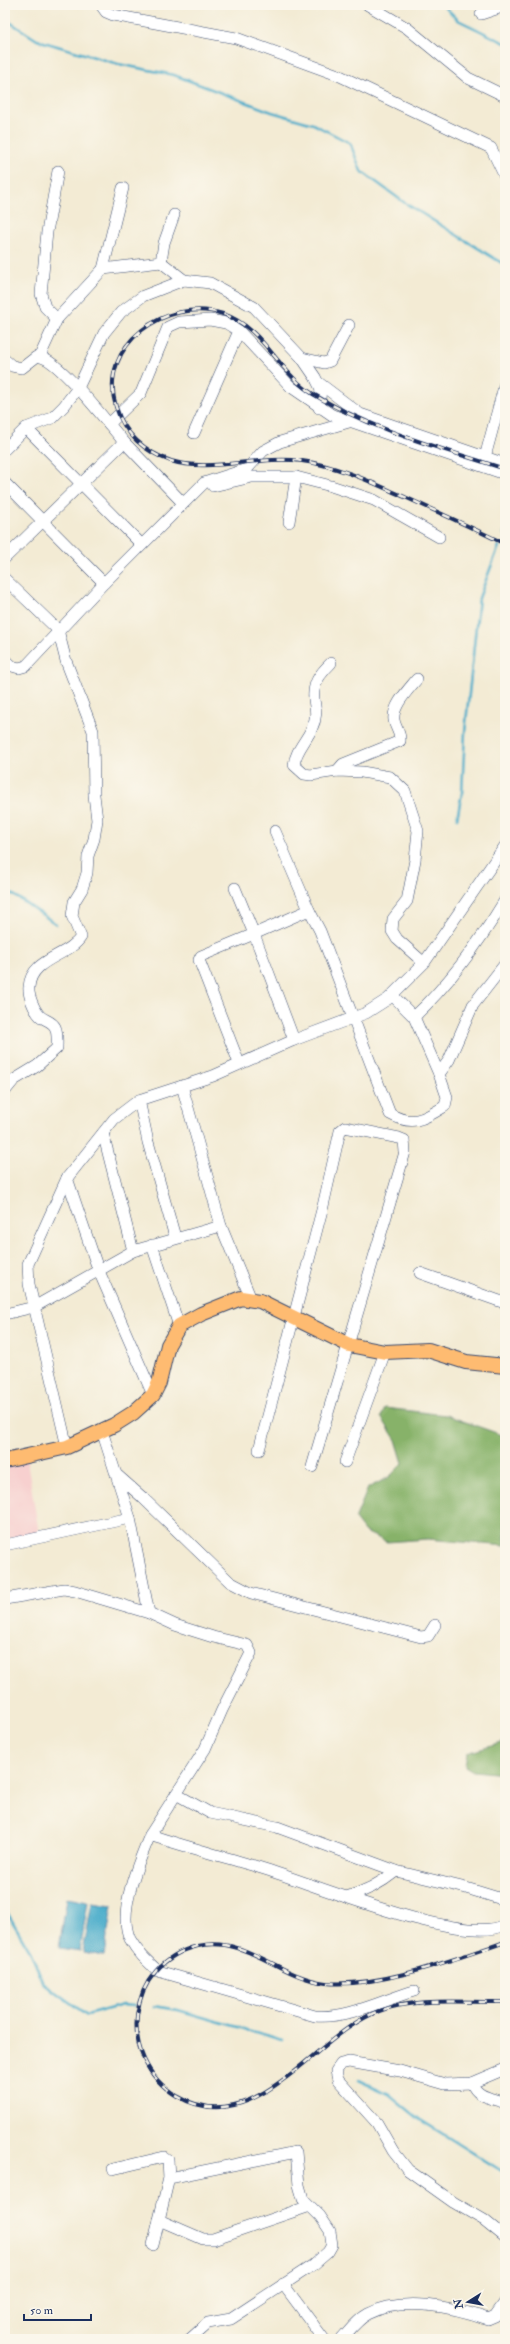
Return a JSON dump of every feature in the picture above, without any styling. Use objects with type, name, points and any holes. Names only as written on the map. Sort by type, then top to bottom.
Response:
[{"type":"main road","points":[[5,1461],[67,1446],[102,1431],[133,1413],[153,1394],[159,1383],[168,1345],[180,1326],[201,1314],[241,1298],[251,1299],[349,1345],[385,1352],[428,1350],[466,1362],[505,1366]]},
{"type":"street","points":[[101,5],[106,12],[113,15],[236,38],[338,75],[491,148],[505,177]]},
{"type":"street","points":[[368,5],[407,28],[468,78],[505,96]]},
{"type":"street","points":[[481,14],[505,6]]},
{"type":"street","points":[[57,319],[45,307],[41,294],[47,232],[58,171]]},
{"type":"street","points":[[5,360],[12,366],[22,368],[40,356],[57,319],[103,269],[123,188]]},
{"type":"street","points":[[161,262],[164,243],[174,215]]},
{"type":"street","points":[[103,269],[161,262],[184,280],[210,284],[254,307],[302,358],[319,382],[360,414],[505,464]]},
{"type":"street","points":[[5,449],[26,428],[52,418],[78,388],[104,333],[121,312],[143,296],[184,280]]},
{"type":"street","points":[[109,424],[141,393],[168,327],[179,322],[210,320],[226,323],[239,331],[291,387],[319,408],[349,422],[505,474]]},
{"type":"street","points":[[302,358],[324,363],[330,361],[349,325]]},
{"type":"street","points":[[194,432],[239,331]]},
{"type":"street","points":[[40,356],[46,358],[78,388],[124,442],[183,503]]},
{"type":"street","points":[[319,382],[321,394],[319,408]]},
{"type":"street","points":[[493,470],[488,458],[505,383]]},
{"type":"street","points":[[5,659],[12,666],[19,668],[26,666],[58,630],[141,544],[204,483],[251,466],[263,451],[276,443],[349,422]]},
{"type":"street","points":[[26,428],[141,544]]},
{"type":"street","points":[[5,558],[80,483],[124,442]]},
{"type":"street","points":[[197,489],[252,477],[296,477],[331,486],[374,500],[439,538]]},
{"type":"street","points":[[289,522],[296,477]]},
{"type":"street","points":[[5,483],[104,583]]},
{"type":"street","points":[[5,579],[58,630],[66,661],[93,731],[94,795],[97,820],[94,839],[88,856],[87,873],[82,889],[74,902],[72,916],[81,937],[76,944],[46,961],[32,975],[29,987],[31,999],[39,1015],[54,1025],[58,1036],[57,1048],[37,1066],[14,1080],[5,1091]]},
{"type":"street","points":[[331,663],[315,685],[313,694],[317,712],[312,728],[296,757],[294,765],[304,774],[310,775],[337,771],[362,772],[390,777],[405,791],[418,831],[415,860],[407,901],[393,919],[392,930],[397,939],[424,963]]},
{"type":"street","points":[[337,771],[343,764],[400,741],[394,720],[395,710],[416,679]]},
{"type":"street","points":[[275,831],[309,910],[320,931],[390,1114],[408,1122],[425,1118],[445,1106],[447,1097],[439,1074],[414,1018],[393,996]]},
{"type":"street","points":[[67,1446],[29,1284],[28,1264],[67,1178],[114,1119],[140,1100],[213,1076],[239,1062],[353,1019],[366,1013],[393,996],[424,963],[505,846]]},
{"type":"street","points":[[235,888],[294,1040]]},
{"type":"street","points":[[414,1018],[440,993],[467,958],[505,900]]},
{"type":"street","points":[[239,1062],[199,958],[309,910]]},
{"type":"street","points":[[439,1074],[449,1060],[474,1005],[505,964]]},
{"type":"street","points":[[182,1086],[221,1226],[251,1299]]},
{"type":"street","points":[[140,1100],[148,1142],[175,1237]]},
{"type":"street","points":[[259,1450],[294,1319],[340,1130],[345,1127],[399,1138],[404,1140],[405,1152],[312,1467]]},
{"type":"street","points":[[103,1133],[133,1251]]},
{"type":"street","points":[[67,1178],[98,1269],[153,1394]]},
{"type":"street","points":[[5,1314],[34,1307],[98,1269],[133,1251],[175,1237],[221,1226]]},
{"type":"street","points":[[152,1245],[180,1326]]},
{"type":"street","points":[[420,1273],[505,1302]]},
{"type":"street","points":[[345,1462],[385,1352]]},
{"type":"street","points":[[102,1431],[130,1518],[149,1613]]},
{"type":"street","points":[[116,1474],[230,1582],[251,1593],[421,1637],[428,1636],[435,1625]]},
{"type":"street","points":[[5,1545],[130,1518]]},
{"type":"street","points":[[5,1599],[64,1589],[149,1613],[175,1625],[247,1645],[251,1653],[222,1710],[205,1749],[150,1836],[137,1866],[126,1923],[130,1938],[141,1956],[158,1971],[315,2016],[327,2017],[343,2014],[414,1992]]},
{"type":"street","points":[[176,1794],[210,1813],[277,1827],[396,1871],[466,1888],[505,1900]]},
{"type":"street","points":[[150,1836],[259,1867],[346,1897],[417,1919],[461,1929],[498,1929],[505,1925]]},
{"type":"street","points":[[346,1897],[363,1893],[381,1883],[396,1871]]},
{"type":"street","points":[[505,2069],[472,2083],[445,2084],[400,2071],[349,2062],[341,2064],[336,2071],[338,2080],[377,2123],[393,2151],[408,2170],[452,2202],[484,2220],[505,2237]]},
{"type":"street","points":[[472,2083],[479,2094],[505,2103]]},
{"type":"street","points":[[169,2178],[296,2152],[303,2200],[310,2206],[330,2231],[332,2246],[328,2252],[313,2266],[231,2319],[208,2323],[190,2339]]},
{"type":"street","points":[[113,2169],[164,2157],[168,2160],[169,2178],[153,2245]]},
{"type":"street","points":[[159,2220],[203,2239],[213,2239],[310,2206]]},
{"type":"street","points":[[283,2284],[324,2339]]},
{"type":"street","points":[[342,2339],[357,2322],[367,2315],[390,2307],[436,2305],[457,2308],[488,2319],[495,2316],[505,2302]]},
{"type":"shaded area","points":[[26,1456],[39,1533],[5,1539],[5,1461]]},
{"type":"green space","points":[[385,1408],[446,1415],[505,1436],[505,1546],[428,1539],[387,1542],[365,1532],[355,1519],[368,1488],[389,1477],[403,1463],[396,1440],[381,1417]]},
{"type":"green space","points":[[505,1742],[505,1774],[473,1771],[465,1766],[467,1753]]},
{"type":"water","points":[[67,1898],[88,1902],[80,1951],[59,1948]]},
{"type":"water","points":[[92,1903],[112,1906],[104,1956],[83,1952]]},
{"type":"waterway","points":[[443,5],[458,20],[505,43]]},
{"type":"waterway","points":[[5,19],[37,40],[118,64],[174,75],[272,112],[313,124],[350,143],[361,171],[405,203],[505,265]]},
{"type":"waterway","points":[[457,818],[462,793],[465,732],[479,598],[499,546]]},
{"type":"waterway","points":[[5,889],[56,924]]},
{"type":"waterway","points":[[5,1909],[31,1953],[43,1983],[87,2015],[123,2005],[134,2006]]},
{"type":"waterway","points":[[154,2006],[178,2010],[283,2040]]},
{"type":"waterway","points":[[359,2080],[389,2094],[419,2119],[505,2173]]},
{"type":"railway","points":[[505,469],[431,446],[382,428],[335,407],[301,385],[260,339],[249,329],[237,320],[223,314],[202,310],[180,312],[160,319],[141,330],[127,346],[117,364],[113,384],[116,407],[120,417],[130,434],[153,453],[171,461],[202,465],[269,460],[316,463],[356,476],[505,544]]},
{"type":"railway","points":[[505,1942],[417,1971],[370,1981],[347,1983],[326,1983],[309,1980],[293,1974],[263,1958],[232,1946],[215,1944],[198,1946],[174,1956],[156,1971],[143,1991],[137,2014],[137,2037],[144,2059],[157,2080],[177,2096],[206,2107],[233,2106],[258,2096],[283,2080],[355,2023],[379,2011],[425,2002],[505,2002]]}]
